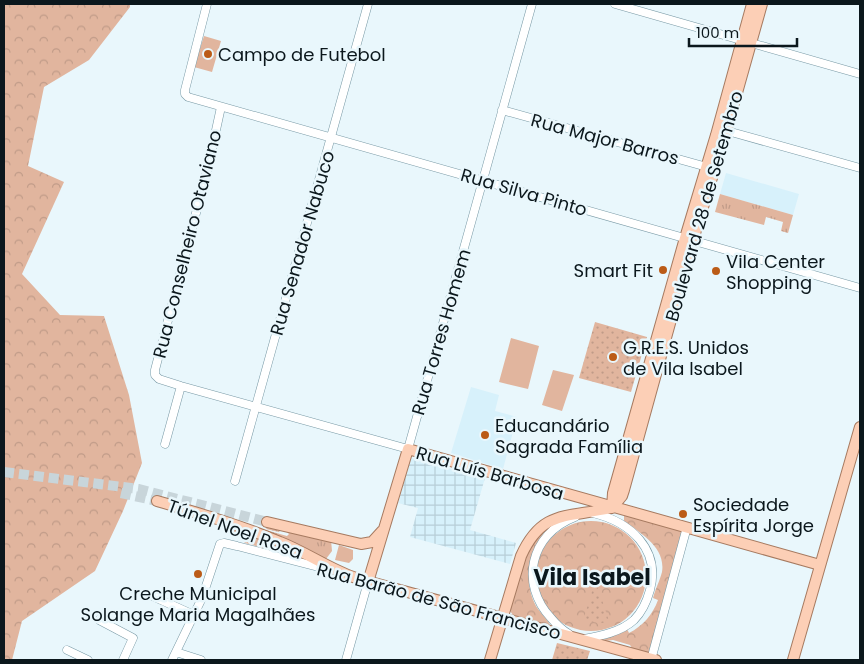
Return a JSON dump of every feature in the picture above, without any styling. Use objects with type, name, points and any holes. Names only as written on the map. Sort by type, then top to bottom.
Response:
[{"type":"main road","name":"Boulevard 28 de Setembro","points":[[747,41],[752,4]]},
{"type":"main road","name":"Boulevard 28 de Setembro","points":[[689,239],[747,41],[762,4]]},
{"type":"main road","name":"Boulevard 28 de Setembro","points":[[612,508],[622,496],[624,490],[707,167],[721,134]]},
{"type":"main road","points":[[793,660],[859,433]]},
{"type":"main road","name":"Rua Luís Barbosa","points":[[408,449],[612,508],[820,565]]},
{"type":"main road","name":"Rua Torres Homem","points":[[368,582],[408,449]]},
{"type":"main road","name":"Túnel Noel Rosa","points":[[157,501],[279,541],[340,573]]},
{"type":"main road","points":[[490,660],[521,556],[534,533],[548,521],[556,518],[612,508]]},
{"type":"main road","name":"Túnel Noel Rosa","points":[[267,522],[364,544],[375,540],[384,528]]},
{"type":"main road","name":"Rua Barão de São Francisco","points":[[340,573],[653,660]]},
{"type":"street","name":"Rua Silva Pinto","points":[[207,4],[185,90],[185,94],[188,97],[860,288]]},
{"type":"street","name":"Rua Senador Nabuco","points":[[235,481],[368,4]]},
{"type":"street","name":"Rua Torres Homem","points":[[408,449],[532,4]]},
{"type":"street","points":[[615,4],[860,74]]},
{"type":"street","name":"Rua Conselheiro Otaviano","points":[[159,379],[155,375],[155,370],[208,167],[220,107]]},
{"type":"street","name":"Rua Major Barros","points":[[502,110],[707,167]]},
{"type":"street","points":[[721,134],[731,132],[860,168]]},
{"type":"street","name":"Rua Luís Barbosa","points":[[159,379],[408,449]]},
{"type":"street","points":[[165,444],[181,386]]},
{"type":"street","points":[[612,508],[615,516],[625,527]]},
{"type":"street","points":[[587,513],[606,517],[625,527],[637,536],[649,551],[652,570],[649,594],[640,614],[630,623],[612,632],[580,639],[558,626],[540,604],[533,587],[532,576],[536,556],[550,534],[565,521],[587,513]]},
{"type":"street","points":[[653,660],[687,527]]},
{"type":"street","name":"Rua Barão de São Francisco","points":[[194,615],[202,598],[218,546],[221,543],[275,555],[340,573]]},
{"type":"street","name":"Rua Torres Homem","points":[[346,660],[368,582]]},
{"type":"street","points":[[150,596],[194,615],[172,660]]},
{"type":"street","points":[[99,620],[132,638],[125,659]]},
{"type":"street","points":[[67,650],[88,660]]},
{"type":"street","points":[[176,652],[201,660]]},
{"type":"shaded area","points":[[726,173],[799,194],[793,215],[720,194]]},
{"type":"shaded area","name":"Educandário Sagrada Família","points":[[471,387],[499,395],[495,411],[517,417],[503,469],[451,453]]},
{"type":"shaded area","points":[[411,458],[485,478],[470,530],[516,543],[510,564],[410,537],[418,508],[398,503]]},
{"type":"green space","points":[[4,4],[130,4],[130,7],[89,60],[44,87],[28,166],[64,182],[22,274],[60,315],[104,316],[129,395],[142,463],[123,511],[95,571],[22,621],[12,660],[4,660]]},
{"type":"green space","name":"Campo de Futebol","points":[[204,36],[221,41],[212,72],[194,67]]},
{"type":"green space","points":[[720,194],[793,215],[788,233],[781,231],[783,222],[766,217],[764,225],[715,212]]},
{"type":"green space","name":"G.R.E.S. Unidos de Vila Isabel","points":[[595,322],[647,337],[631,392],[579,378]]},
{"type":"green space","points":[[511,338],[539,346],[528,389],[499,382]]},
{"type":"green space","points":[[553,370],[574,375],[562,411],[542,405]]},
{"type":"green space","points":[[624,515],[680,530],[683,533],[649,653],[632,648],[630,645],[604,639],[604,637],[627,629],[629,633],[639,627],[650,615],[658,600],[653,598],[662,572],[660,555],[644,536],[624,521]]},
{"type":"green space","points":[[591,521],[612,525],[630,537],[642,555],[646,576],[642,597],[630,615],[612,627],[591,631],[570,627],[552,615],[540,597],[536,576],[540,555],[552,537],[570,525]]},
{"type":"green space","points":[[237,522],[287,536],[289,534],[287,532],[266,529],[268,526],[331,540],[332,551],[326,559],[290,541]]},
{"type":"green space","points":[[232,529],[284,547],[309,560],[245,543],[238,535],[230,533]]},
{"type":"green space","points":[[542,532],[543,534],[532,560],[529,578],[532,597],[536,606],[550,625],[513,615],[510,611],[527,553],[530,546]]},
{"type":"green space","points":[[339,545],[353,550],[353,559],[349,563],[335,560]]},
{"type":"green space","points":[[560,556],[577,560],[569,588],[552,583]]},
{"type":"green space","points":[[593,588],[598,588],[609,621],[602,623],[583,621]]},
{"type":"green space","points":[[557,643],[590,651],[587,660],[552,660]]},
{"type":"tunnel","points":[[4,472],[139,489],[267,522]]},
{"type":"tunnel","points":[[121,493],[157,501]]},
{"type":"place","name":"Campo de Futebol","points":[[208,54]]},
{"type":"place","name":"Smart Fit","points":[[663,270]]},
{"type":"place","name":"Vila Center Shopping","points":[[716,271]]},
{"type":"place","name":"G.R.E.S. Unidos de Vila Isabel","points":[[613,357]]},
{"type":"place","name":"Educandário Sagrada Família","points":[[485,435]]},
{"type":"place","name":"Sociedade Espírita Jorge","points":[[683,514]]},
{"type":"place","name":"Creche Municipal Solange Maria Magalhães","points":[[198,574]]},
{"type":"district","name":"Vila Isabel","points":[[592,577]]}]
